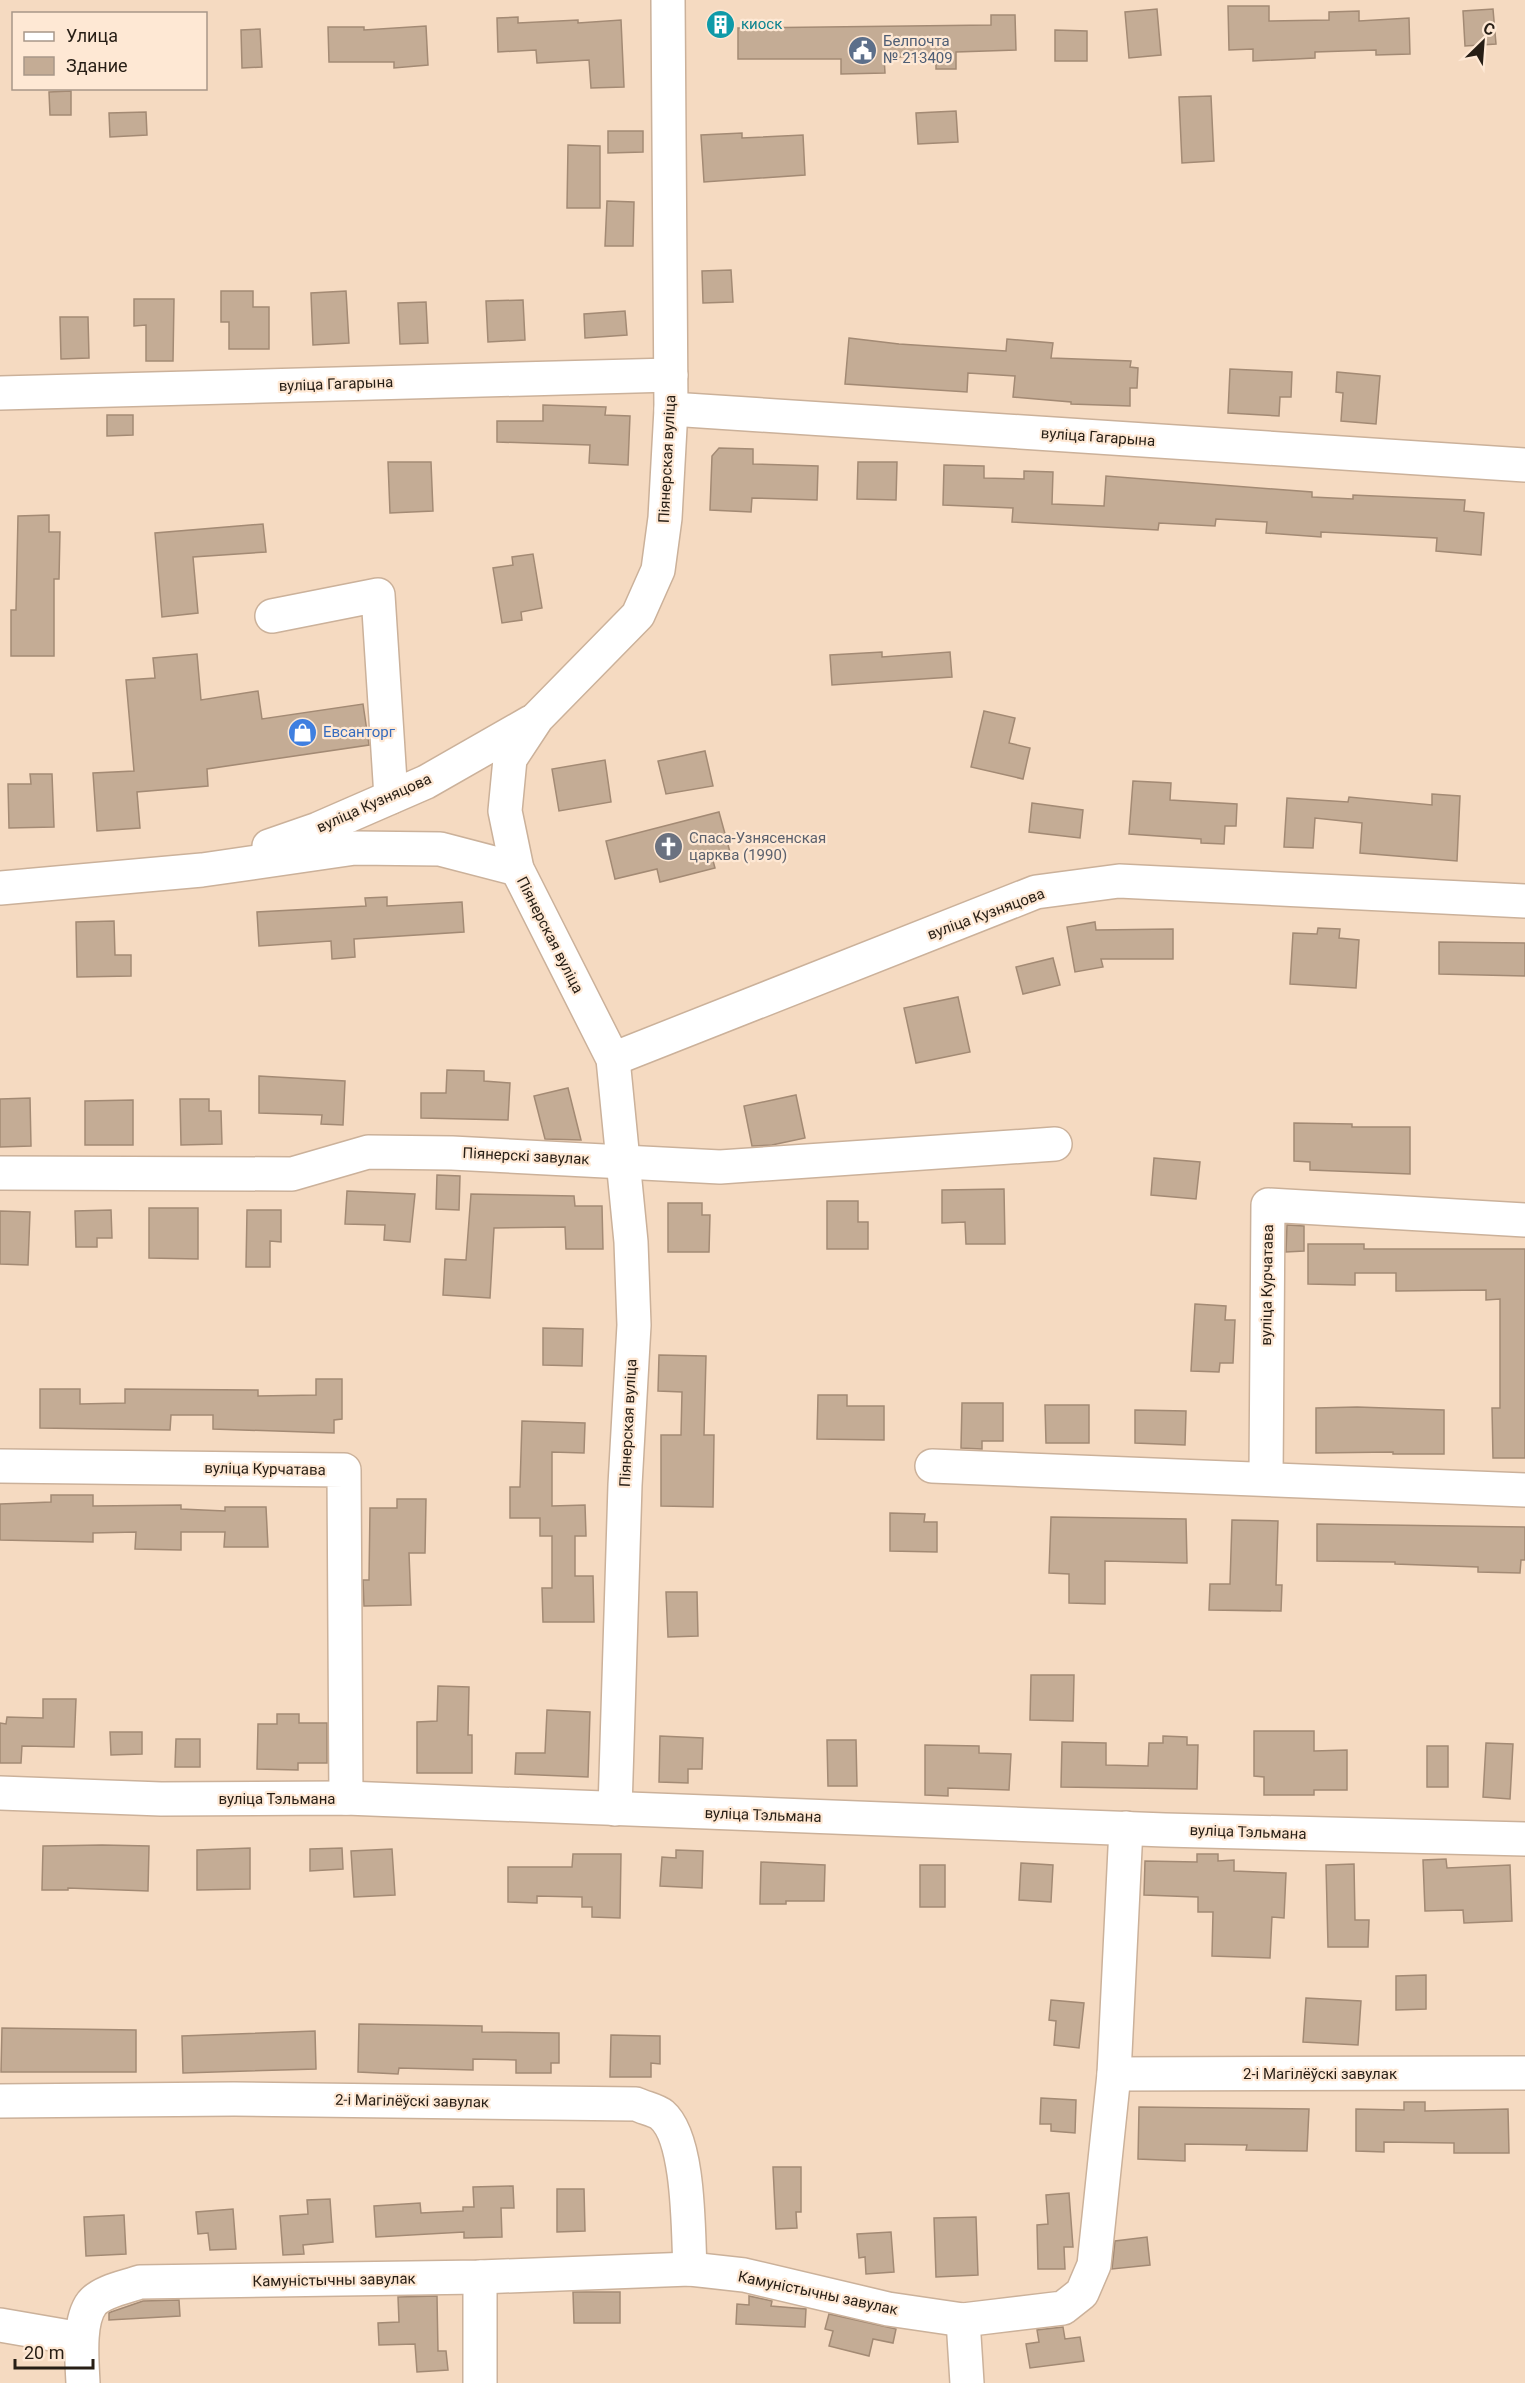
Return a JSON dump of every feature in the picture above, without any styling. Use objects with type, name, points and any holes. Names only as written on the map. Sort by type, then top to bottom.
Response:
[{"type":"street","name":"Піянерская вуліца","points":[[615,1809],[625,1485],[634,1325],[631,1242],[613,1059],[517,869],[505,811],[510,759],[537,718],[638,615],[658,570],[665,518],[671,409],[668,0]]},
{"type":"street","name":"вуліца Гагарына","points":[[0,393],[671,375]]},
{"type":"street","name":"вуліца Гагарына","points":[[671,409],[1525,465]]},
{"type":"street","points":[[272,616],[378,595],[391,797]]},
{"type":"street","name":"вуліца Кузняцова","points":[[202,870],[318,829],[426,782],[537,718]]},
{"type":"street","name":"вуліца Кузняцова","points":[[0,888],[202,870],[356,848],[440,849],[517,869]]},
{"type":"street","name":"вуліца Кузняцова","points":[[613,1059],[1036,892],[1119,881],[1525,901]]},
{"type":"street","name":"Піянерскі завулак","points":[[0,1173],[292,1174],[368,1152],[452,1153],[720,1167],[1055,1144]]},
{"type":"street","name":"вуліца Курчатава","points":[[1266,1478],[1268,1205],[1525,1220]]},
{"type":"street","name":"вуліца Курчатава","points":[[0,1466],[344,1470],[346,1798]]},
{"type":"street","points":[[932,1466],[1525,1490]]},
{"type":"street","name":"вуліца Тэльмана","points":[[0,1794],[161,1799],[346,1798],[1126,1828],[1525,1839]]},
{"type":"street","name":"Камуністычны завулак","points":[[83,2383],[81,2339],[92,2303],[106,2294],[140,2282],[480,2277],[690,2269],[744,2275],[888,2309],[963,2320],[1063,2308],[1083,2293],[1094,2265],[1114,2074],[1126,1828]]},
{"type":"street","name":"2-і Магілёўскі завулак","points":[[1114,2074],[1525,2073]]},
{"type":"street","name":"2-і Магілёўскі завулак","points":[[0,2102],[234,2099],[636,2104],[662,2115],[678,2139],[684,2174],[690,2269]]},
{"type":"street","points":[[480,2277],[480,2383]]},
{"type":"street","points":[[963,2320],[967,2383]]},
{"type":"street","points":[[0,2325],[81,2339]]},
{"type":"building","points":[[1228,6],[1269,6],[1269,21],[1329,20],[1329,12],[1359,11],[1359,21],[1409,18],[1410,54],[1376,55],[1376,50],[1315,52],[1315,58],[1253,61],[1253,49],[1229,50]]},
{"type":"building","points":[[1157,9],[1161,55],[1129,58],[1125,12]]},
{"type":"building","points":[[1493,9],[1496,44],[1465,46],[1463,11]]},
{"type":"building","points":[[991,15],[1015,15],[1016,50],[956,52],[956,69],[936,69],[936,57],[884,57],[885,73],[841,74],[841,59],[738,59],[738,28],[991,25]]},
{"type":"building","points":[[518,17],[518,23],[621,20],[624,87],[591,88],[589,60],[537,63],[536,50],[498,52],[497,18]]},
{"type":"building","points":[[426,26],[428,65],[394,68],[394,62],[329,62],[328,27],[364,27],[364,30]]},
{"type":"building","points":[[260,29],[262,67],[242,68],[241,30]]},
{"type":"building","points":[[1055,30],[1087,31],[1087,61],[1055,61]]},
{"type":"building","points":[[71,91],[71,115],[50,115],[49,92]]},
{"type":"building","points":[[1211,96],[1214,161],[1182,163],[1179,97]]},
{"type":"building","points":[[956,111],[958,142],[918,144],[916,113]]},
{"type":"building","points":[[146,112],[147,135],[110,137],[109,113]]},
{"type":"building","points":[[608,131],[643,131],[643,152],[608,153]]},
{"type":"building","points":[[742,133],[742,138],[803,135],[805,175],[704,182],[701,135]]},
{"type":"building","points":[[568,145],[600,146],[600,208],[567,208]]},
{"type":"building","points":[[607,201],[634,202],[633,246],[605,246]]},
{"type":"building","points":[[731,270],[733,302],[703,303],[702,271]]},
{"type":"building","points":[[221,291],[253,291],[253,307],[269,307],[269,349],[229,349],[229,322],[221,322]]},
{"type":"building","points":[[346,291],[349,343],[313,345],[311,293]]},
{"type":"building","points":[[134,299],[174,299],[173,361],[146,361],[146,325],[134,326]]},
{"type":"building","points":[[523,300],[525,340],[488,342],[486,301]]},
{"type":"building","points":[[426,302],[428,343],[400,344],[398,303]]},
{"type":"building","points":[[625,311],[627,335],[585,338],[584,314]]},
{"type":"building","points":[[60,317],[88,317],[89,358],[61,359]]},
{"type":"building","points":[[849,338],[899,344],[1006,351],[1007,339],[1053,343],[1051,358],[1131,361],[1130,367],[1138,368],[1137,388],[1130,388],[1130,406],[1071,404],[1071,402],[1013,397],[1015,376],[968,373],[967,392],[845,384]]},
{"type":"building","points":[[1230,369],[1292,372],[1291,397],[1280,397],[1279,416],[1228,413]]},
{"type":"building","points":[[1337,372],[1380,376],[1376,424],[1341,421],[1343,393],[1336,392]]},
{"type":"building","points":[[543,405],[606,407],[605,415],[630,416],[628,465],[589,463],[590,445],[497,442],[497,421],[543,421]]},
{"type":"building","points":[[107,415],[133,415],[133,435],[107,436]]},
{"type":"building","points":[[719,448],[753,449],[753,464],[818,466],[817,500],[752,498],[751,512],[710,510],[712,456]]},
{"type":"building","points":[[388,462],[431,462],[433,511],[390,513]]},
{"type":"building","points":[[858,462],[897,462],[896,500],[857,499]]},
{"type":"building","points":[[944,465],[984,466],[984,478],[1024,479],[1024,471],[1053,472],[1052,504],[1104,506],[1106,476],[1312,492],[1312,497],[1353,499],[1353,495],[1465,500],[1464,511],[1484,513],[1481,555],[1436,551],[1437,538],[1321,532],[1321,537],[1266,533],[1267,522],[1216,519],[1215,526],[1159,523],[1158,530],[1012,522],[1013,508],[943,505]]},
{"type":"building","points":[[49,515],[49,532],[60,532],[59,579],[54,579],[54,656],[11,656],[11,610],[16,610],[18,516]]},
{"type":"building","points":[[263,524],[266,552],[193,557],[198,613],[162,617],[155,533]]},
{"type":"building","points":[[533,554],[542,608],[521,612],[522,620],[502,623],[493,568],[513,565],[512,557]]},
{"type":"building","points":[[882,652],[882,657],[950,652],[952,677],[832,685],[830,655]]},
{"type":"building","points":[[197,654],[201,700],[258,691],[262,719],[363,704],[369,745],[207,769],[208,786],[137,792],[140,828],[97,831],[93,773],[134,771],[126,680],[155,678],[153,658]]},
{"type":"building","points":[[984,711],[1015,718],[1009,743],[1030,748],[1023,779],[971,767]]},
{"type":"building","points":[[705,751],[713,786],[666,794],[658,761]]},
{"type":"building","points":[[605,760],[611,802],[559,811],[552,769]]},
{"type":"building","points":[[30,774],[52,774],[54,827],[9,828],[8,784],[31,784]]},
{"type":"building","points":[[1133,781],[1171,783],[1170,800],[1237,804],[1236,826],[1225,826],[1224,844],[1201,843],[1201,839],[1129,834]]},
{"type":"building","points":[[1432,794],[1460,796],[1457,861],[1360,853],[1362,823],[1315,818],[1313,848],[1284,847],[1287,798],[1348,802],[1349,797],[1432,805]]},
{"type":"building","points":[[1032,803],[1083,810],[1080,838],[1029,832]]},
{"type":"building","name":"Спаса-Узнясенская царква (1990)","points":[[719,812],[730,852],[712,857],[715,868],[660,882],[657,869],[615,879],[606,841]]},
{"type":"building","points":[[387,897],[387,906],[462,902],[464,932],[354,939],[355,957],[332,959],[331,941],[259,946],[257,912],[366,906],[365,898]]},
{"type":"building","points":[[114,921],[115,955],[131,955],[131,976],[77,977],[76,922]]},
{"type":"building","points":[[1095,922],[1096,930],[1173,929],[1173,959],[1101,959],[1103,967],[1075,972],[1067,927]]},
{"type":"building","points":[[1318,928],[1340,929],[1339,938],[1359,940],[1356,988],[1290,984],[1293,933],[1317,934]]},
{"type":"building","points":[[1439,942],[1525,943],[1525,976],[1439,974]]},
{"type":"building","points":[[1053,958],[1060,985],[1023,994],[1016,967]]},
{"type":"building","points":[[958,997],[970,1052],[916,1063],[904,1008]]},
{"type":"building","points":[[447,1070],[484,1071],[484,1081],[510,1083],[508,1120],[421,1118],[421,1093],[446,1093]]},
{"type":"building","points":[[259,1076],[345,1081],[343,1125],[321,1124],[322,1115],[259,1113]]},
{"type":"building","points":[[568,1088],[581,1140],[545,1139],[534,1096]]},
{"type":"building","points":[[796,1095],[805,1138],[772,1145],[752,1146],[744,1106]]},
{"type":"building","points":[[30,1098],[31,1146],[0,1147],[0,1099]]},
{"type":"building","points":[[180,1099],[209,1099],[209,1111],[221,1111],[222,1144],[181,1145]]},
{"type":"building","points":[[133,1100],[133,1145],[85,1145],[85,1101]]},
{"type":"building","points":[[1294,1123],[1352,1124],[1352,1127],[1410,1127],[1410,1174],[1310,1170],[1310,1162],[1294,1161]]},
{"type":"building","points":[[1154,1158],[1200,1162],[1196,1199],[1151,1195]]},
{"type":"building","points":[[437,1175],[460,1176],[459,1210],[436,1209]]},
{"type":"building","points":[[1004,1189],[1005,1244],[966,1244],[965,1222],[942,1223],[942,1190]]},
{"type":"building","points":[[347,1191],[415,1194],[410,1242],[384,1240],[385,1225],[345,1224]]},
{"type":"building","points":[[471,1194],[574,1196],[575,1206],[602,1206],[603,1249],[566,1249],[565,1227],[494,1228],[490,1298],[443,1295],[445,1259],[466,1260]]},
{"type":"building","points":[[827,1201],[858,1201],[858,1222],[868,1222],[868,1249],[827,1249]]},
{"type":"building","points":[[668,1203],[702,1203],[702,1215],[710,1215],[709,1252],[668,1252]]},
{"type":"building","points":[[149,1208],[198,1208],[198,1259],[149,1258]]},
{"type":"building","points":[[111,1210],[112,1238],[97,1238],[97,1247],[76,1247],[75,1211]]},
{"type":"building","points":[[247,1210],[281,1210],[281,1242],[270,1241],[270,1267],[246,1267]]},
{"type":"building","points":[[0,1211],[30,1212],[28,1265],[0,1264]]},
{"type":"building","points":[[1287,1225],[1304,1226],[1304,1251],[1286,1252]]},
{"type":"building","points":[[1308,1244],[1364,1244],[1364,1249],[1525,1249],[1525,1458],[1493,1458],[1492,1408],[1500,1408],[1500,1299],[1486,1300],[1486,1290],[1396,1291],[1396,1273],[1355,1273],[1355,1285],[1308,1284]]},
{"type":"building","points":[[1195,1304],[1226,1306],[1225,1320],[1235,1320],[1233,1363],[1220,1363],[1219,1372],[1191,1371]]},
{"type":"building","points":[[543,1328],[583,1329],[582,1366],[543,1365]]},
{"type":"building","points":[[659,1355],[706,1356],[704,1435],[714,1435],[713,1507],[661,1506],[661,1435],[681,1435],[682,1392],[658,1391]]},
{"type":"building","points":[[316,1379],[342,1379],[342,1419],[334,1420],[334,1433],[213,1429],[213,1415],[171,1415],[170,1430],[40,1428],[40,1389],[80,1389],[80,1404],[125,1403],[125,1389],[258,1390],[258,1396],[316,1395]]},
{"type":"building","points":[[818,1395],[847,1395],[847,1406],[884,1406],[884,1440],[817,1439]]},
{"type":"building","points":[[962,1403],[1003,1403],[1003,1441],[982,1441],[982,1449],[961,1448]]},
{"type":"building","points":[[1045,1405],[1089,1405],[1089,1443],[1046,1443]]},
{"type":"building","points":[[1316,1408],[1444,1410],[1444,1454],[1316,1453]]},
{"type":"building","points":[[1135,1410],[1186,1411],[1185,1445],[1135,1443]]},
{"type":"building","points":[[522,1421],[585,1423],[584,1453],[552,1452],[552,1506],[585,1505],[586,1536],[575,1536],[575,1576],[593,1576],[594,1622],[543,1622],[542,1588],[552,1588],[552,1536],[540,1536],[540,1518],[510,1518],[510,1487],[520,1487]]},
{"type":"building","points":[[51,1495],[93,1495],[93,1506],[181,1505],[181,1509],[225,1511],[225,1507],[266,1507],[268,1547],[224,1547],[225,1532],[181,1532],[181,1550],[135,1549],[136,1532],[93,1533],[93,1542],[0,1540],[0,1504],[51,1502]]},
{"type":"building","points":[[397,1499],[426,1499],[425,1553],[409,1553],[411,1605],[364,1606],[363,1580],[369,1580],[370,1508],[397,1508]]},
{"type":"building","points":[[890,1513],[925,1514],[924,1522],[937,1522],[937,1552],[890,1551]]},
{"type":"building","points":[[1051,1517],[1186,1519],[1187,1563],[1105,1561],[1105,1604],[1069,1603],[1069,1574],[1049,1573]]},
{"type":"building","points":[[1232,1520],[1278,1521],[1276,1585],[1282,1585],[1281,1611],[1209,1610],[1210,1584],[1230,1584]]},
{"type":"building","points":[[1317,1524],[1525,1527],[1525,1560],[1521,1560],[1520,1573],[1478,1572],[1478,1567],[1395,1564],[1395,1562],[1317,1561]]},
{"type":"building","points":[[666,1592],[697,1592],[698,1636],[668,1637]]},
{"type":"building","points":[[1031,1675],[1074,1675],[1073,1721],[1030,1720]]},
{"type":"building","points":[[438,1686],[469,1687],[468,1735],[472,1735],[472,1773],[417,1773],[417,1722],[437,1721]]},
{"type":"building","points":[[43,1699],[76,1699],[74,1747],[22,1746],[21,1763],[0,1763],[0,1723],[6,1724],[7,1717],[43,1718]]},
{"type":"building","points":[[547,1710],[590,1712],[588,1777],[515,1774],[516,1753],[545,1753]]},
{"type":"building","points":[[277,1714],[299,1714],[299,1723],[327,1723],[327,1763],[298,1763],[298,1770],[257,1769],[258,1724],[277,1724]]},
{"type":"building","points":[[1254,1731],[1314,1731],[1314,1751],[1347,1750],[1347,1790],[1314,1790],[1314,1795],[1264,1795],[1264,1777],[1254,1776]]},
{"type":"building","points":[[110,1732],[142,1732],[142,1754],[111,1755]]},
{"type":"building","points":[[660,1736],[703,1738],[702,1769],[688,1769],[688,1783],[659,1782]]},
{"type":"building","points":[[1163,1736],[1187,1737],[1187,1745],[1198,1745],[1197,1789],[1061,1787],[1062,1742],[1106,1743],[1106,1765],[1148,1766],[1149,1743],[1163,1743]]},
{"type":"building","points":[[176,1739],[200,1739],[200,1767],[175,1767]]},
{"type":"building","points":[[827,1740],[856,1740],[857,1786],[828,1786]]},
{"type":"building","points":[[1486,1743],[1513,1744],[1510,1799],[1483,1797]]},
{"type":"building","points":[[925,1745],[979,1746],[979,1753],[1011,1754],[1009,1790],[948,1788],[948,1796],[925,1795]]},
{"type":"building","points":[[1427,1746],[1448,1746],[1448,1787],[1427,1787]]},
{"type":"building","points":[[43,1846],[149,1846],[148,1891],[68,1888],[68,1890],[42,1890]]},
{"type":"building","points":[[250,1848],[250,1889],[197,1890],[197,1850]]},
{"type":"building","points":[[342,1848],[343,1869],[310,1871],[310,1849]]},
{"type":"building","points":[[392,1849],[395,1895],[354,1897],[351,1851]]},
{"type":"building","points":[[676,1850],[703,1851],[702,1888],[660,1886],[662,1857],[676,1858]]},
{"type":"building","points":[[573,1854],[621,1854],[620,1918],[592,1917],[592,1907],[582,1907],[582,1897],[537,1896],[537,1903],[508,1902],[508,1867],[572,1867]]},
{"type":"building","points":[[1197,1854],[1218,1854],[1218,1861],[1234,1860],[1234,1871],[1286,1873],[1284,1918],[1272,1917],[1270,1958],[1212,1956],[1213,1912],[1198,1912],[1198,1897],[1144,1895],[1145,1861],[1197,1862]]},
{"type":"building","points":[[1446,1859],[1447,1868],[1510,1865],[1512,1921],[1464,1923],[1463,1910],[1425,1911],[1423,1860]]},
{"type":"building","points":[[761,1862],[825,1865],[824,1901],[760,1904]]},
{"type":"building","points":[[1021,1863],[1053,1865],[1051,1902],[1019,1900]]},
{"type":"building","points":[[1354,1864],[1355,1920],[1369,1920],[1368,1947],[1328,1947],[1326,1865]]},
{"type":"building","points":[[920,1865],[945,1865],[945,1907],[920,1907]]},
{"type":"building","points":[[1426,1975],[1426,2009],[1396,2010],[1396,1976]]},
{"type":"building","points":[[1306,1998],[1361,2001],[1358,2045],[1303,2042]]},
{"type":"building","points":[[1051,2000],[1084,2003],[1079,2048],[1054,2045],[1056,2021],[1049,2020]]},
{"type":"building","points":[[359,2024],[482,2026],[482,2032],[559,2033],[559,2063],[551,2063],[551,2073],[516,2073],[516,2060],[473,2059],[473,2070],[399,2068],[398,2074],[358,2072]]},
{"type":"building","points":[[2,2028],[136,2030],[136,2072],[1,2072]]},
{"type":"building","points":[[315,2031],[316,2069],[183,2073],[182,2036]]},
{"type":"building","points":[[611,2035],[660,2036],[660,2064],[651,2063],[651,2077],[610,2077]]},
{"type":"building","points":[[1041,2098],[1076,2100],[1075,2133],[1051,2131],[1051,2124],[1040,2124]]},
{"type":"building","points":[[1404,2102],[1425,2102],[1425,2111],[1508,2109],[1509,2153],[1454,2153],[1454,2143],[1384,2142],[1384,2152],[1356,2151],[1356,2109],[1404,2110]]},
{"type":"building","points":[[1139,2107],[1309,2109],[1307,2151],[1246,2150],[1247,2145],[1185,2144],[1185,2161],[1138,2159]]},
{"type":"building","points":[[773,2167],[801,2167],[801,2212],[796,2212],[797,2228],[776,2229]]},
{"type":"building","points":[[513,2186],[514,2208],[501,2208],[502,2237],[464,2238],[464,2232],[376,2237],[374,2206],[420,2203],[421,2213],[463,2211],[463,2207],[474,2207],[473,2187]]},
{"type":"building","points":[[557,2189],[584,2189],[585,2231],[557,2232]]},
{"type":"building","points":[[1069,2193],[1073,2247],[1064,2247],[1065,2269],[1038,2269],[1037,2225],[1048,2224],[1046,2195]]},
{"type":"building","points":[[330,2199],[333,2242],[303,2245],[304,2254],[283,2255],[280,2216],[308,2214],[307,2200]]},
{"type":"building","points":[[233,2209],[236,2249],[210,2250],[208,2233],[198,2234],[196,2212]]},
{"type":"building","points":[[124,2215],[126,2254],[86,2256],[84,2217]]},
{"type":"building","points":[[976,2217],[978,2275],[936,2277],[934,2218]]},
{"type":"building","points":[[891,2232],[894,2272],[866,2274],[865,2257],[859,2258],[857,2234]]},
{"type":"building","points":[[1147,2237],[1150,2265],[1112,2269],[1115,2241]]},
{"type":"building","points":[[573,2292],[620,2292],[620,2323],[574,2323]]},
{"type":"building","points":[[437,2296],[438,2351],[446,2351],[448,2370],[417,2372],[415,2344],[379,2345],[378,2323],[399,2322],[398,2297]]},
{"type":"building","points":[[749,2296],[772,2301],[771,2306],[806,2309],[805,2327],[736,2324],[737,2304],[749,2305]]},
{"type":"building","points":[[179,2300],[180,2316],[109,2320],[109,2313],[143,2301]]},
{"type":"building","points":[[829,2314],[896,2329],[893,2343],[873,2339],[869,2356],[829,2346],[833,2331],[825,2329]]},
{"type":"building","points":[[1063,2327],[1065,2339],[1080,2337],[1084,2361],[1030,2368],[1026,2344],[1039,2342],[1037,2330]]},
{"type":"place","name":"киоск","points":[[720,24]]},
{"type":"place","name":"Белпочта № 213409","points":[[862,50]]},
{"type":"place","name":"Евсанторг","points":[[302,732]]},
{"type":"place","name":"Спаса-Узнясенская царква (1990)","points":[[668,847]]}]
